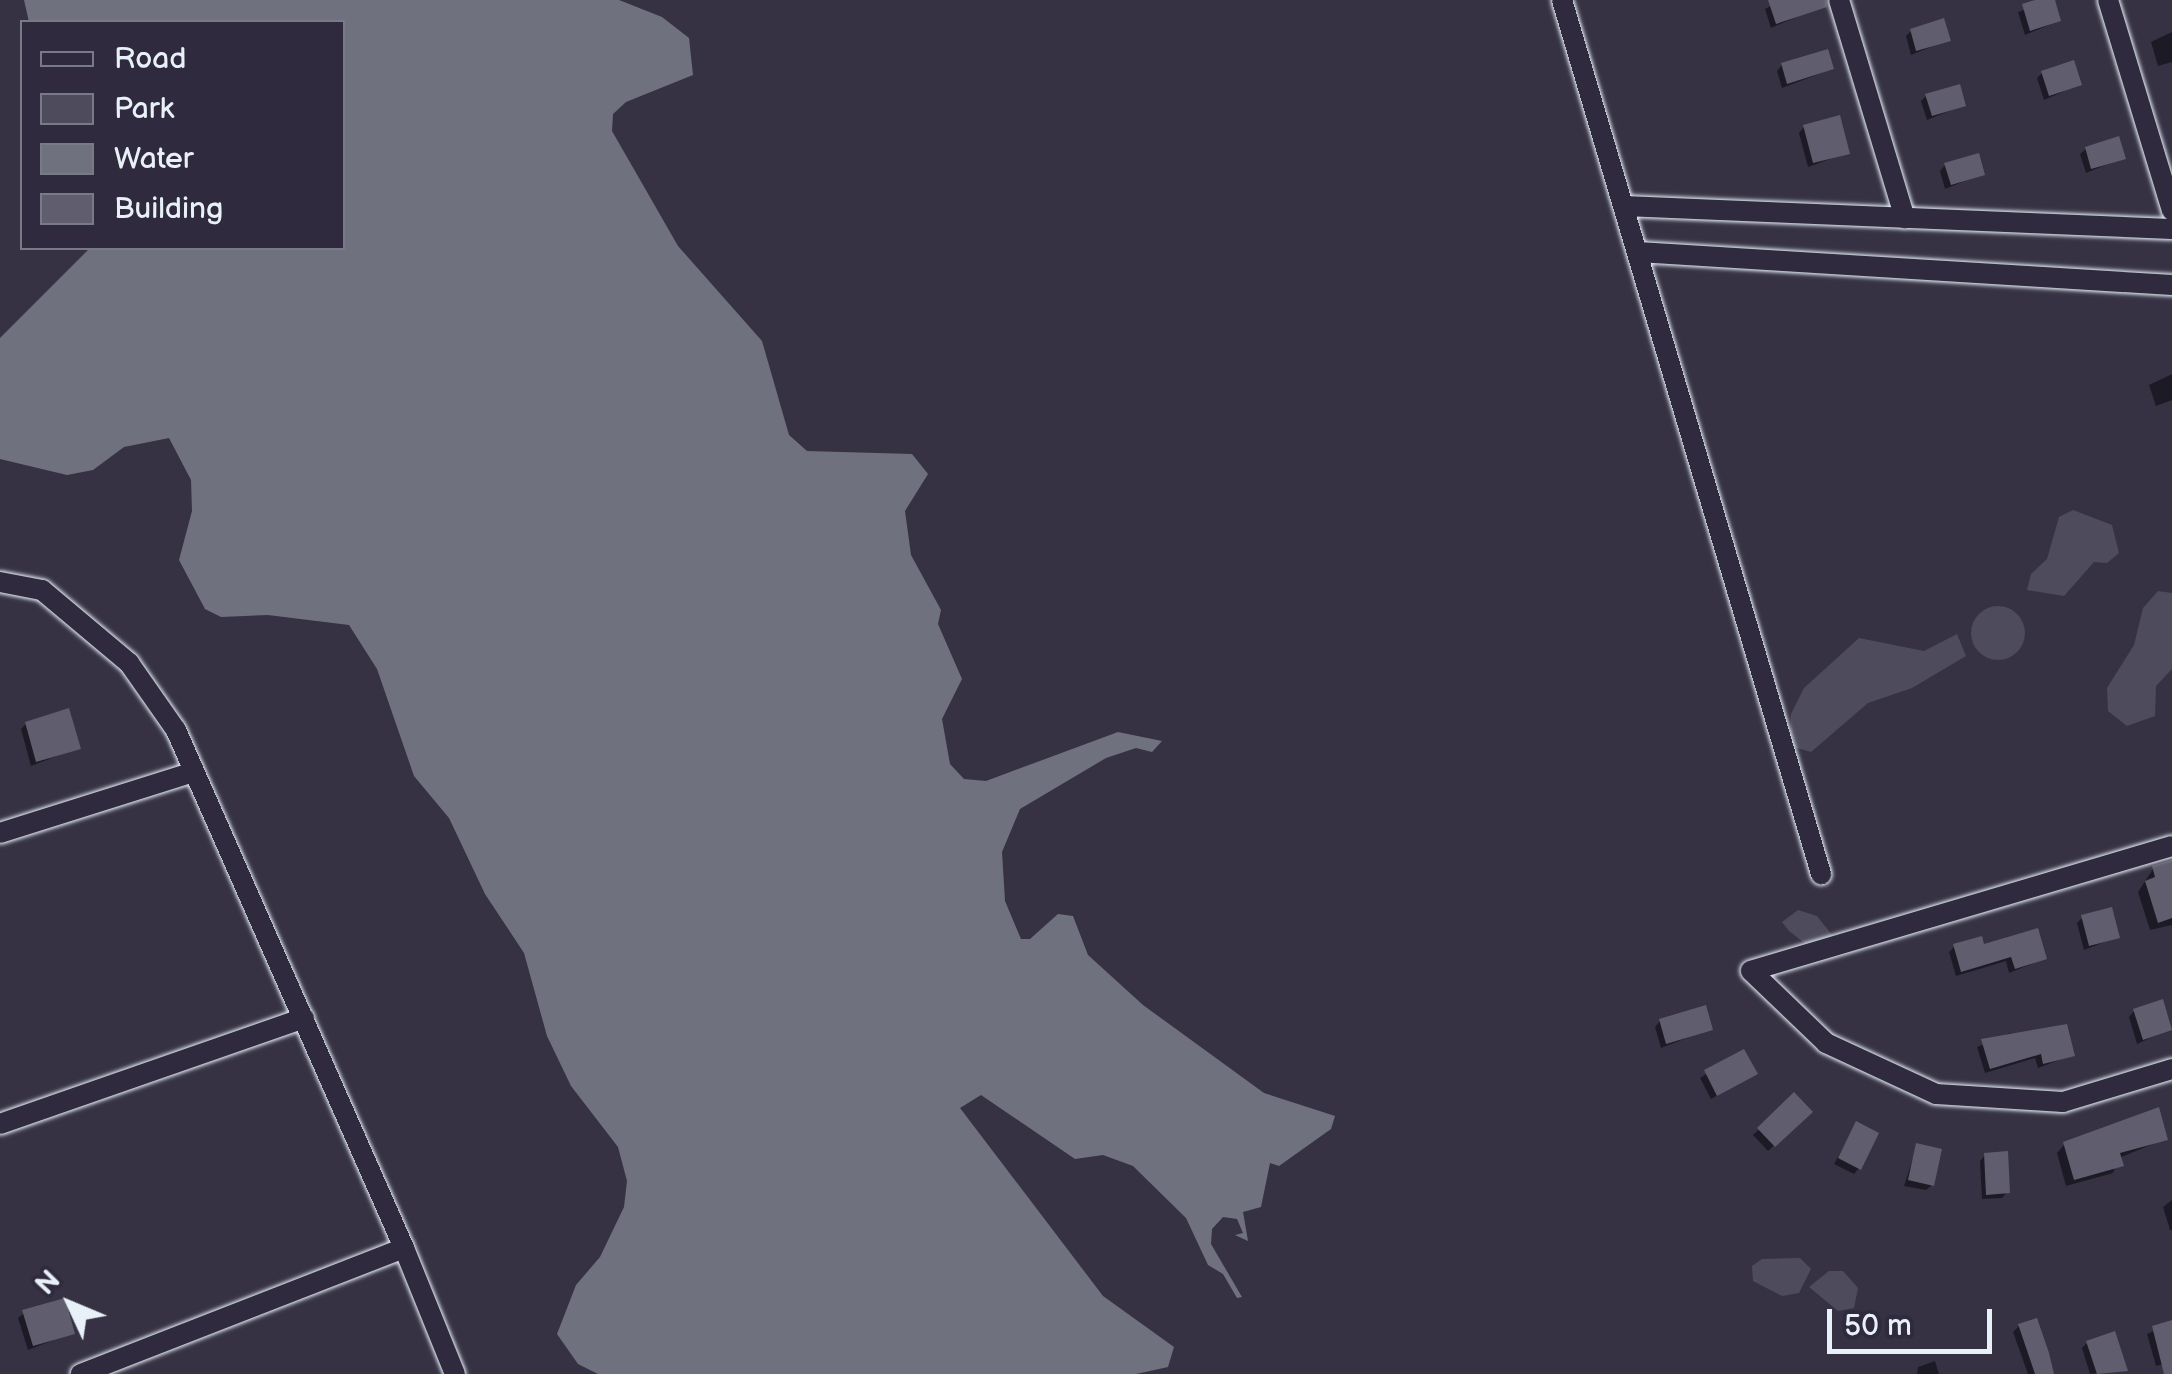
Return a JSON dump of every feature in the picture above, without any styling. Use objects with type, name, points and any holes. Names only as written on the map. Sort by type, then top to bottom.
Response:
[{"type":"street","points":[[1562,0],[1820,874]]},
{"type":"street","points":[[1839,0],[1904,218]]},
{"type":"street","points":[[2108,0],[2172,212]]},
{"type":"street","points":[[1624,206],[2172,228]]},
{"type":"street","points":[[1638,252],[2172,285]]},
{"type":"street","points":[[0,582],[42,590],[129,663],[176,730],[456,1374]]},
{"type":"street","points":[[0,833],[194,772]]},
{"type":"street","points":[[2172,846],[1751,971],[1826,1043],[1936,1094],[2063,1102],[2172,1069]]},
{"type":"street","points":[[0,1124],[304,1018]]},
{"type":"street","points":[[80,1374],[404,1248]]},
{"type":"green space","points":[[2073,510],[2112,525],[2119,553],[2107,563],[2094,562],[2064,596],[2027,590],[2031,574],[2047,559],[2059,517]]},
{"type":"green space","points":[[2158,591],[2172,593],[2172,669],[2156,686],[2155,716],[2127,726],[2108,711],[2107,688],[2134,645],[2143,608]]},
{"type":"green space","points":[[1998,606],[2017,614],[2025,633],[2017,652],[1998,660],[1979,652],[1971,633],[1979,614]]},
{"type":"green space","points":[[1957,634],[1966,656],[1912,688],[1868,703],[1811,752],[1790,746],[1791,714],[1804,688],[1859,638],[1924,651]]},
{"type":"green space","points":[[1798,910],[1817,916],[1836,940],[1807,945],[1789,931],[1782,922]]},
{"type":"green space","points":[[1800,1258],[1811,1269],[1799,1293],[1782,1296],[1753,1281],[1752,1266],[1762,1259]]},
{"type":"green space","points":[[1829,1271],[1843,1271],[1858,1288],[1854,1308],[1838,1311],[1809,1287]]},
{"type":"water","points":[[24,0],[619,0],[662,17],[689,38],[693,75],[626,102],[613,114],[612,131],[678,246],[762,341],[789,435],[807,451],[912,454],[928,474],[905,511],[911,555],[941,610],[938,624],[962,679],[942,719],[950,764],[964,779],[986,781],[1118,732],[1162,741],[1152,752],[1136,748],[1106,758],[1020,809],[1002,852],[1005,901],[1021,939],[1030,939],[1058,914],[1073,916],[1088,955],[1143,1005],[1264,1093],[1335,1116],[1331,1129],[1279,1166],[1270,1163],[1261,1207],[1243,1212],[1248,1241],[1235,1235],[1243,1233],[1237,1219],[1223,1217],[1212,1229],[1211,1244],[1242,1297],[1237,1298],[1223,1274],[1208,1265],[1186,1218],[1133,1166],[1103,1155],[1075,1159],[981,1095],[960,1108],[1103,1296],[1174,1347],[1168,1367],[1136,1374],[598,1374],[578,1364],[557,1334],[576,1285],[600,1257],[624,1207],[627,1181],[618,1147],[571,1086],[547,1036],[524,953],[485,894],[449,818],[414,776],[377,669],[349,625],[268,615],[221,617],[205,609],[179,560],[192,511],[191,480],[169,438],[124,447],[93,470],[67,475],[0,459],[0,338],[88,250],[345,250],[345,20],[29,20]]},
{"type":"building","points":[[1768,0],[1826,0],[1827,7],[1776,24]]},
{"type":"building","points":[[2055,0],[2061,21],[2030,31],[2022,4]]},
{"type":"building","points":[[1944,18],[1951,41],[1916,51],[1910,29]]},
{"type":"building","points":[[1828,49],[1834,69],[1787,84],[1781,63]]},
{"type":"building","points":[[2074,60],[2082,85],[2049,96],[2041,71]]},
{"type":"building","points":[[1960,84],[1966,106],[1932,116],[1925,94]]},
{"type":"building","points":[[1840,115],[1850,154],[1813,163],[1803,125]]},
{"type":"building","points":[[2119,136],[2126,159],[2091,169],[2085,147]]},
{"type":"building","points":[[1979,153],[1985,175],[1951,185],[1944,163]]},
{"type":"building","points":[[69,708],[81,749],[36,762],[25,722]]},
{"type":"building","points":[[2172,860],[2172,918],[2158,923],[2145,881],[2155,877],[2152,866]]},
{"type":"building","points":[[2112,907],[2120,938],[2089,946],[2081,915]]},
{"type":"building","points":[[2038,928],[2047,959],[2015,969],[2011,957],[1961,972],[1953,944],[1982,936],[1984,944]]},
{"type":"building","points":[[2163,999],[2172,1030],[2143,1040],[2133,1009]]},
{"type":"building","points":[[1706,1005],[1713,1030],[1666,1044],[1659,1019]]},
{"type":"building","points":[[2067,1024],[2075,1056],[2043,1064],[2041,1054],[1990,1069],[1981,1039]]},
{"type":"building","points":[[1744,1049],[1758,1074],[1717,1096],[1704,1070]]},
{"type":"building","points":[[1794,1092],[1813,1112],[1775,1147],[1757,1128]]},
{"type":"building","points":[[2159,1107],[2168,1140],[2120,1153],[2124,1166],[2074,1180],[2063,1142]]},
{"type":"building","points":[[1856,1121],[1879,1133],[1861,1170],[1838,1158]]},
{"type":"building","points":[[1916,1143],[1942,1149],[1934,1186],[1908,1180]]},
{"type":"building","points":[[2008,1151],[2010,1193],[1986,1195],[1984,1153]]},
{"type":"building","points":[[65,1298],[75,1334],[33,1346],[22,1310]]},
{"type":"building","points":[[2037,1318],[2054,1374],[2035,1374],[2018,1324]]},
{"type":"building","points":[[2172,1320],[2172,1374],[2164,1374],[2152,1326]]},
{"type":"building","points":[[2115,1331],[2128,1371],[2097,1374],[2086,1341]]}]
